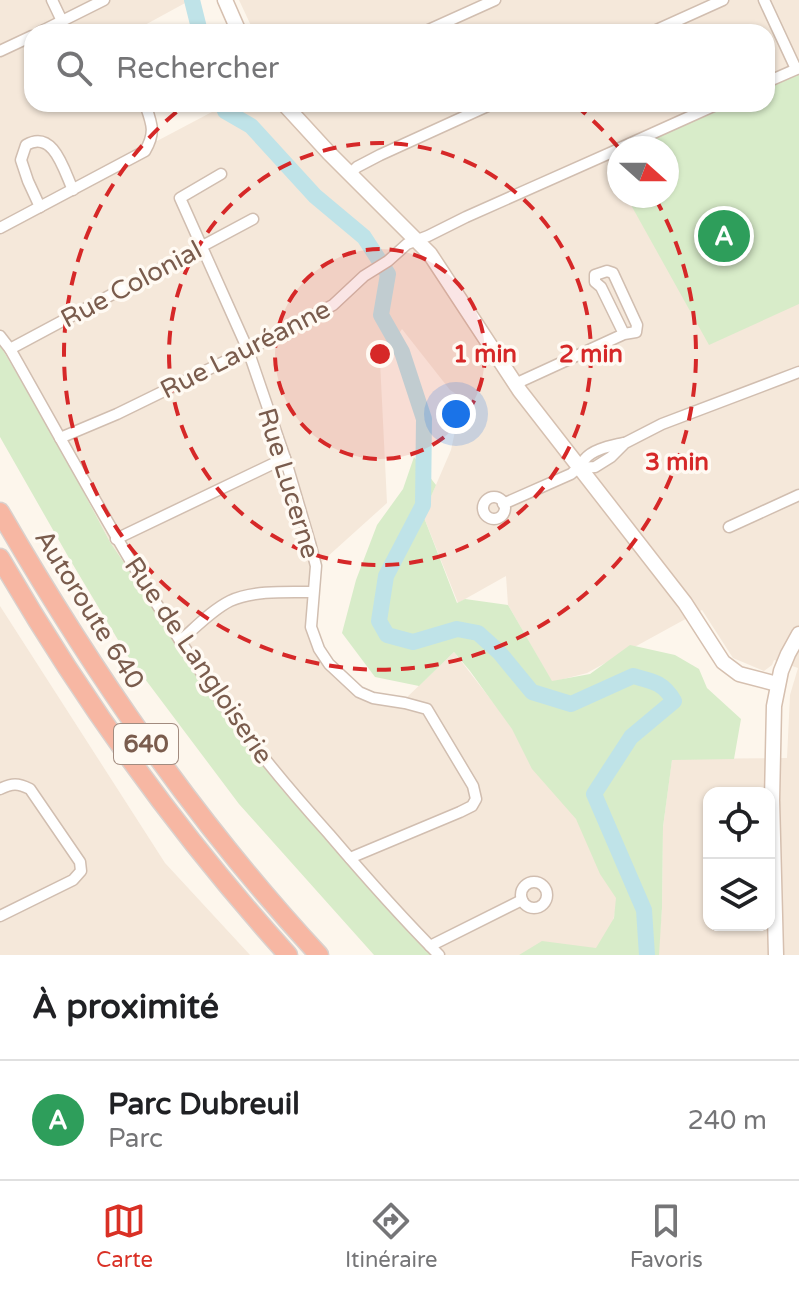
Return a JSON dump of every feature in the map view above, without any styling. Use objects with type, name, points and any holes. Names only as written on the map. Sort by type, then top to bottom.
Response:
[{"type":"highway","name":"Autoroute 640","points":[[0,512],[67,625],[145,742],[230,853],[319,955]]},
{"type":"highway","name":"Autoroute 640","points":[[0,558],[70,672],[140,773],[205,858],[288,955]]},
{"type":"street","points":[[52,0],[62,21]]},
{"type":"street","points":[[225,0],[236,24]]},
{"type":"street","points":[[442,24],[495,0]]},
{"type":"street","points":[[670,24],[723,0]]},
{"type":"street","points":[[764,0],[798,68],[775,78]]},
{"type":"street","points":[[56,24],[100,1]]},
{"type":"street","points":[[0,51],[24,40]]},
{"type":"street","points":[[0,228],[145,151],[153,128],[148,112]]},
{"type":"street","points":[[292,112],[435,261],[515,384],[690,609],[723,662],[739,674],[777,684]]},
{"type":"street","points":[[350,174],[380,155],[474,112]]},
{"type":"street","name":"Rue Lauréanne","points":[[647,136],[700,112]]},
{"type":"street","points":[[40,207],[21,160],[26,145],[41,140],[53,147],[73,190]]},
{"type":"street","name":"Rue Lauréanne","points":[[60,438],[117,414],[333,305],[364,276],[407,244],[607,154]]},
{"type":"street","name":"Rue Lucerne","points":[[221,174],[180,198],[248,350],[285,458],[316,566],[311,627],[319,649],[329,664],[359,692],[373,698],[427,709],[473,786],[476,799],[472,806],[460,812],[350,858]]},
{"type":"street","name":"Rue Colonial","points":[[10,349],[253,219]]},
{"type":"street","points":[[515,384],[624,334],[636,332],[637,325],[613,273],[607,271],[595,275],[595,282],[601,287],[624,334]]},
{"type":"street","name":"Rue de Langloiserie","points":[[0,336],[116,539],[229,713],[350,858],[439,955]]},
{"type":"street","points":[[503,504],[580,468],[595,467],[625,443],[662,424],[799,372]]},
{"type":"street","points":[[116,539],[285,458]]},
{"type":"street","points":[[729,527],[799,495]]},
{"type":"street","points":[[180,641],[232,600],[282,592],[313,592]]},
{"type":"street","points":[[776,955],[774,706],[777,684],[799,634]]},
{"type":"street","points":[[0,789],[10,784],[20,784],[30,789],[80,862],[81,871],[73,880],[0,916]]},
{"type":"street","points":[[430,946],[522,900]]},
{"type":"shaded area","points":[[0,0],[186,0],[147,24],[24,24],[24,112],[148,112],[157,141],[212,112],[775,112],[775,24],[250,24],[239,0],[799,0],[799,955],[658,955],[663,827],[672,759],[787,758],[790,695],[798,668],[774,660],[764,671],[733,658],[702,610],[587,673],[552,682],[508,605],[506,576],[458,603],[423,515],[451,450],[462,398],[450,390],[402,329],[380,361],[387,503],[316,567],[310,627],[317,649],[360,692],[402,702],[454,652],[582,827],[618,899],[613,921],[596,951],[432,955],[283,791],[229,718],[110,542],[57,442],[0,345]]},
{"type":"shaded area","points":[[0,606],[165,863],[250,955],[0,955]]},
{"type":"green space","points":[[799,73],[799,304],[709,345],[633,208],[679,208],[679,136],[659,136],[712,112],[775,112],[775,84]]},
{"type":"green space","points":[[0,345],[57,442],[110,542],[229,718],[283,791],[432,955],[374,955],[239,804],[127,655],[0,437]]},
{"type":"green space","points":[[414,457],[436,485],[423,515],[457,603],[465,599],[508,605],[552,681],[590,674],[630,645],[675,655],[699,669],[707,688],[741,719],[734,759],[672,760],[663,827],[659,955],[519,955],[542,941],[596,948],[614,918],[616,898],[600,874],[576,819],[532,769],[512,729],[454,652],[419,686],[375,677],[342,633],[356,580],[377,525],[403,489]]},
{"type":"waterway","points":[[192,0],[198,24]]},
{"type":"waterway","points":[[227,112],[251,126],[315,196],[364,237],[388,274],[381,315],[402,352],[424,419],[423,505],[386,576],[379,621],[387,635],[413,642],[457,629],[478,633],[499,652],[532,692],[571,704],[633,676],[661,686],[674,701],[631,737],[594,794],[644,910],[647,955]]},
{"type":"place","name":"Parc Dubreuil","points":[[724,236]]}]
